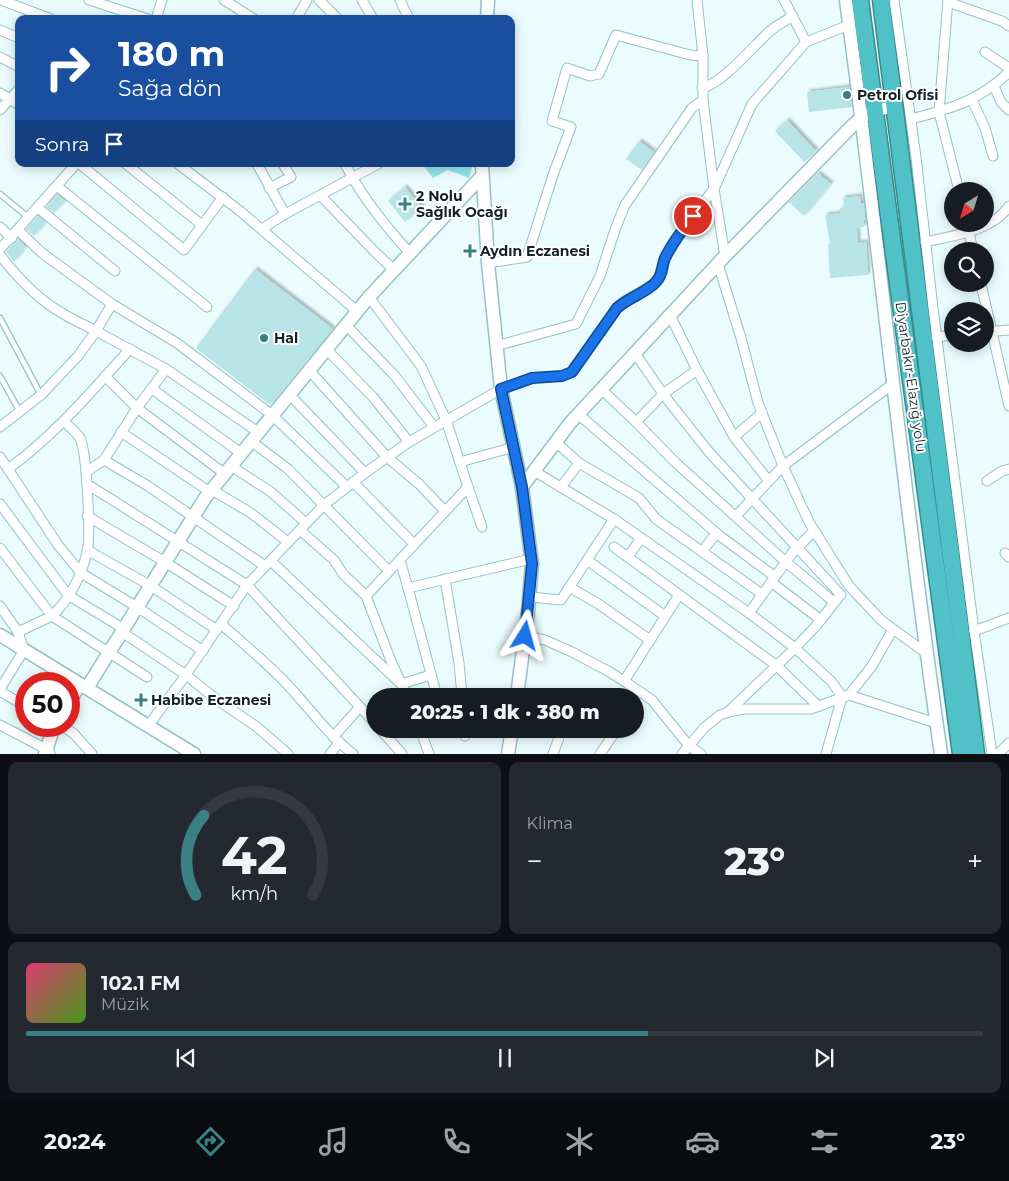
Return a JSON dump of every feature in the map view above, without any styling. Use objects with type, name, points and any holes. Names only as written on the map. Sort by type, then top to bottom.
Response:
[{"type":"highway","name":"Diyarbakır-Elazığ yolu","points":[[860,0],[869,113],[879,145],[961,754]]},
{"type":"highway","name":"Diyarbakır-Elazığ yolu","points":[[881,0],[976,754]]},
{"type":"street","points":[[1,0],[40,15]]},
{"type":"street","points":[[89,0],[136,15]]},
{"type":"street","points":[[157,15],[162,0]]},
{"type":"street","points":[[224,0],[248,15]]},
{"type":"street","points":[[298,15],[307,0]]},
{"type":"street","points":[[319,0],[334,15]]},
{"type":"street","points":[[362,0],[371,15]]},
{"type":"street","points":[[400,0],[407,15]]},
{"type":"street","points":[[487,15],[488,0]]},
{"type":"street","points":[[697,0],[703,56],[703,100],[721,260],[758,403],[814,531],[849,586],[882,621],[926,653]]},
{"type":"street","points":[[784,0],[806,42]]},
{"type":"street","points":[[846,0],[849,25],[869,113],[894,383],[926,653],[941,754]]},
{"type":"street","points":[[894,0],[911,119],[936,337],[974,631],[992,754]]},
{"type":"street","points":[[957,182],[939,112],[948,1],[1002,21],[1009,26]]},
{"type":"street","points":[[702,88],[708,87],[720,78],[772,30],[793,16]]},
{"type":"street","points":[[148,726],[203,651],[247,585],[324,505],[409,442],[501,389],[532,378],[562,376],[572,372],[617,308],[625,301],[654,284],[658,279],[662,273],[665,259],[682,230],[714,189],[752,104],[806,42],[849,25]]},
{"type":"street","points":[[0,30],[15,36]]},
{"type":"street","points":[[488,263],[527,257],[554,172],[571,127],[552,121],[567,68],[590,76],[596,76],[601,72],[616,35],[703,56]]},
{"type":"street","points":[[911,119],[939,112],[972,100],[994,86],[1009,70],[985,52]]},
{"type":"street","points":[[0,57],[15,66]]},
{"type":"street","points":[[994,86],[1001,102],[1009,110]]},
{"type":"street","points":[[0,93],[15,102]]},
{"type":"street","points":[[0,110],[15,94]]},
{"type":"street","points":[[496,346],[576,324],[606,262],[616,227],[625,205],[692,108],[703,100]]},
{"type":"street","points":[[972,100],[985,128],[993,156]]},
{"type":"street","points":[[522,487],[578,414],[721,260],[869,113],[895,106]]},
{"type":"street","points":[[0,249],[75,167]]},
{"type":"street","points":[[82,167],[184,250],[224,198]]},
{"type":"street","points":[[130,167],[202,225]]},
{"type":"street","points":[[182,167],[262,229],[357,311]]},
{"type":"street","points":[[258,167],[285,214]]},
{"type":"street","points":[[269,188],[290,177],[285,167]]},
{"type":"street","points":[[346,167],[352,179],[375,213],[410,254]]},
{"type":"street","points":[[262,229],[285,214],[372,167]]},
{"type":"street","points":[[482,170],[488,263],[501,389],[522,487],[531,559],[530,597],[518,688]]},
{"type":"street","points":[[80,690],[108,653],[211,491],[357,311],[410,254],[482,170]]},
{"type":"street","points":[[57,186],[207,307]]},
{"type":"street","points":[[321,196],[394,270]]},
{"type":"street","points":[[994,219],[1003,216],[1009,206]]},
{"type":"street","points":[[38,208],[115,271]]},
{"type":"street","points":[[0,227],[15,234],[112,304],[177,343],[272,415],[414,544]]},
{"type":"street","points":[[926,242],[956,232]]},
{"type":"street","points":[[0,255],[17,276],[38,296],[61,313],[166,369],[255,437],[390,571]]},
{"type":"street","points":[[369,297],[421,366],[446,420],[482,527]]},
{"type":"street","points":[[0,426],[41,395],[78,356],[112,304]]},
{"type":"street","points":[[670,315],[697,370],[734,437],[769,481]]},
{"type":"street","points":[[346,325],[395,376],[434,427]]},
{"type":"street","points":[[994,332],[1009,330]]},
{"type":"street","points":[[936,337],[944,336]]},
{"type":"street","points":[[994,348],[1007,390],[1009,406]]},
{"type":"street","points":[[8,469],[32,452],[64,421],[130,349]]},
{"type":"street","points":[[326,349],[373,397],[409,442]]},
{"type":"street","points":[[635,354],[709,452],[837,598]]},
{"type":"street","points":[[86,472],[104,460],[137,408],[166,369]]},
{"type":"street","points":[[309,370],[387,457],[419,484],[445,511]]},
{"type":"street","points":[[636,422],[664,394],[697,370]]},
{"type":"street","points":[[105,376],[137,408],[228,470],[271,492],[306,523]]},
{"type":"street","points":[[736,516],[784,466],[894,383]]},
{"type":"street","points":[[152,389],[241,454]]},
{"type":"street","points":[[601,389],[675,462],[786,562],[837,598]]},
{"type":"street","points":[[289,394],[365,473]]},
{"type":"street","points":[[734,437],[762,413]]},
{"type":"street","points":[[578,414],[716,533],[821,620]]},
{"type":"street","points":[[18,632],[52,616],[62,606],[81,573],[87,550],[87,484],[84,453],[79,438],[64,421]]},
{"type":"street","points":[[121,432],[211,491],[251,513],[288,542]]},
{"type":"street","points":[[556,442],[579,463],[639,498],[656,519],[762,594]]},
{"type":"street","points":[[460,462],[514,447]]},
{"type":"street","points":[[0,457],[58,545],[81,573],[137,607],[203,651]]},
{"type":"street","points":[[104,460],[148,486],[268,564],[401,684]]},
{"type":"street","points":[[561,487],[579,463]]},
{"type":"street","points":[[987,480],[1009,469]]},
{"type":"street","points":[[534,471],[614,519],[749,613],[794,648],[846,696],[936,723]]},
{"type":"street","points":[[87,484],[247,585],[366,713]]},
{"type":"street","points":[[366,596],[468,487]]},
{"type":"street","points":[[0,504],[68,595],[123,630],[186,675],[216,699],[258,728],[288,754]]},
{"type":"street","points":[[87,516],[234,606]]},
{"type":"street","points":[[530,597],[561,600],[614,519]]},
{"type":"street","points":[[300,530],[334,560],[343,574],[366,596],[403,688]]},
{"type":"street","points":[[749,613],[772,579],[796,549],[814,531]]},
{"type":"street","points":[[702,552],[716,533]]},
{"type":"street","points":[[628,557],[640,538]]},
{"type":"street","points":[[614,547],[777,666],[818,706]]},
{"type":"street","points":[[0,548],[52,616],[148,677]]},
{"type":"street","points":[[87,550],[219,627],[251,649],[282,679],[336,740],[353,754]]},
{"type":"street","points":[[408,588],[531,559]]},
{"type":"street","points":[[400,560],[435,688]]},
{"type":"street","points":[[587,560],[665,616]]},
{"type":"street","points":[[445,579],[461,688]]},
{"type":"street","points":[[729,712],[821,620],[837,598],[849,586]]},
{"type":"street","points":[[569,587],[598,603],[650,640]]},
{"type":"street","points":[[624,681],[678,595]]},
{"type":"street","points":[[0,606],[18,632],[24,650],[0,690],[15,700]]},
{"type":"street","points":[[974,631],[1009,618]]},
{"type":"street","points":[[826,754],[846,696],[872,666],[893,630]]},
{"type":"street","points":[[0,635],[194,754]]},
{"type":"street","points":[[525,636],[545,640],[572,652],[608,671],[624,681],[630,688]]},
{"type":"street","points":[[401,684],[431,675]]},
{"type":"street","points":[[682,754],[704,728],[720,715],[744,709],[811,709],[846,696]]},
{"type":"street","points":[[644,698],[652,700],[689,746],[701,754]]},
{"type":"street","points":[[330,754],[336,740],[360,707]]},
{"type":"street","points":[[0,726],[47,752],[51,737]]},
{"type":"street","points":[[77,737],[92,754]]},
{"type":"street","points":[[388,738],[402,754]]},
{"type":"street","points":[[423,738],[429,754]]},
{"type":"street","points":[[508,754],[511,738]]},
{"type":"street","points":[[553,754],[559,738]]},
{"type":"street","points":[[600,754],[610,738]]},
{"type":"street","points":[[998,754],[1009,743]]},
{"type":"lane","points":[[0,194],[29,218]]},
{"type":"lane","points":[[0,318],[41,395]]},
{"type":"lane","points":[[0,376],[20,412]]},
{"type":"shaded area","points":[[424,167],[472,167],[469,178],[448,170],[433,178]]},
{"type":"building","points":[[849,87],[852,107],[809,112],[807,92]]},
{"type":"building","points":[[787,120],[816,151],[804,162],[775,131]]},
{"type":"building","points":[[639,141],[654,152],[642,170],[626,159]]},
{"type":"building","points":[[818,173],[831,184],[804,216],[789,202]]},
{"type":"building","name":"2 Nolu Sağlık Ocağı","points":[[405,187],[422,208],[405,222],[388,201]]},
{"type":"building","points":[[57,194],[65,201],[54,213],[46,207]]},
{"type":"building","points":[[860,196],[861,203],[864,203],[865,220],[864,227],[857,228],[858,243],[866,242],[868,275],[830,278],[828,244],[830,244],[825,215],[841,213],[840,208],[844,208],[843,198]]},
{"type":"building","points":[[38,216],[46,222],[34,236],[26,229]]},
{"type":"building","points":[[18,239],[26,247],[14,262],[6,252]]},
{"type":"building","name":"Hal","points":[[255,269],[333,329],[270,405],[196,348]]},
{"type":"place","name":"Petrol Ofisi","points":[[847,95]]},
{"type":"place","name":"2 Nolu Sağlık Ocağı","points":[[405,204]]},
{"type":"place","name":"Aydın Eczanesi","points":[[470,251]]},
{"type":"place","name":"Hal","points":[[264,338]]},
{"type":"place","name":"Habibe Eczanesi","points":[[141,700]]},
{"type":"route","points":[[525,636],[532,564],[522,487],[501,389],[532,378],[562,376],[572,372],[617,308],[625,301],[654,284],[658,279],[662,273],[665,259],[682,230],[693,216]]}]
